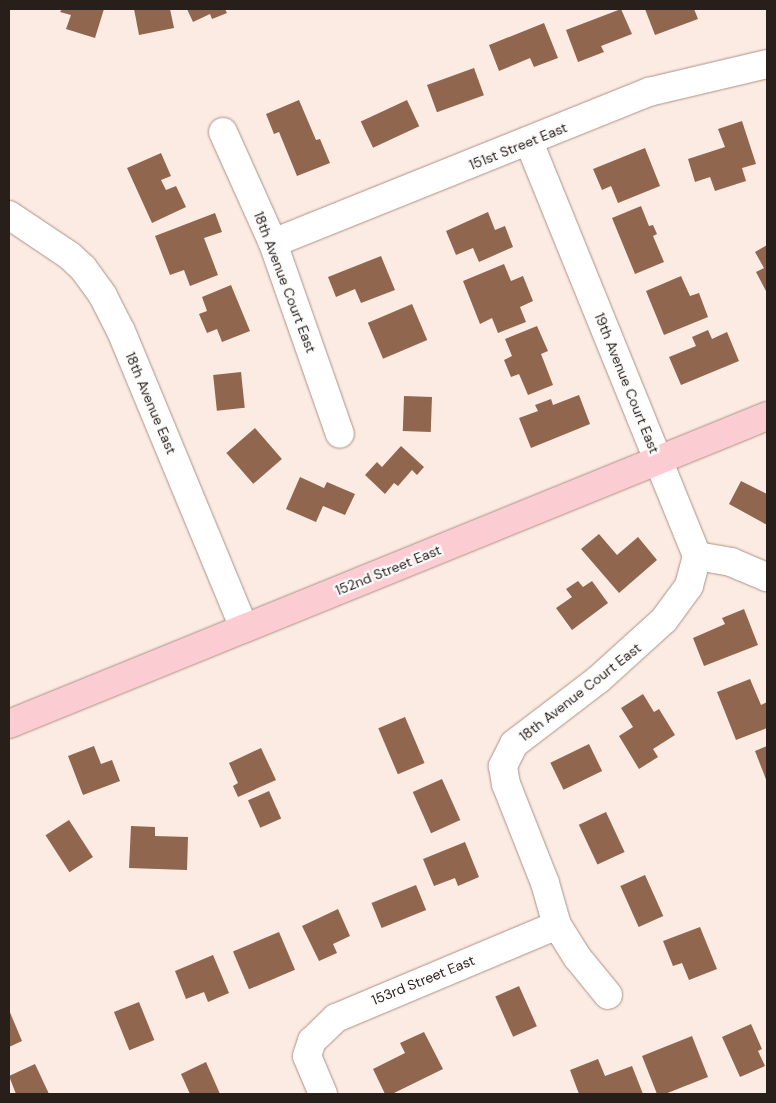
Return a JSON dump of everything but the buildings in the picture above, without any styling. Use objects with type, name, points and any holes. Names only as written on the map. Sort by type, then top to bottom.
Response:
[{"type":"main road","name":"152nd Street East","points":[[9,724],[767,416]]},
{"type":"street","name":"151st Street East","points":[[273,243],[529,142],[649,92],[767,64]]},
{"type":"street","name":"18th Avenue Court East","points":[[223,132],[273,243],[340,434]]},
{"type":"street","name":"19th Avenue Court East","points":[[529,142],[659,460],[696,556]]},
{"type":"street","name":"18th Avenue East","points":[[9,215],[70,256],[83,268],[103,296],[121,331],[244,628]]},
{"type":"street","name":"18th Avenue Court East","points":[[608,994],[577,956],[557,925],[546,884],[506,784],[503,766],[506,755],[514,744],[599,679],[664,620],[689,586],[696,556]]},
{"type":"street","points":[[696,556],[731,562],[767,577]]},
{"type":"street","name":"153rd Street East","points":[[323,1094],[307,1056],[312,1041],[324,1027],[351,1010],[557,925]]}]
